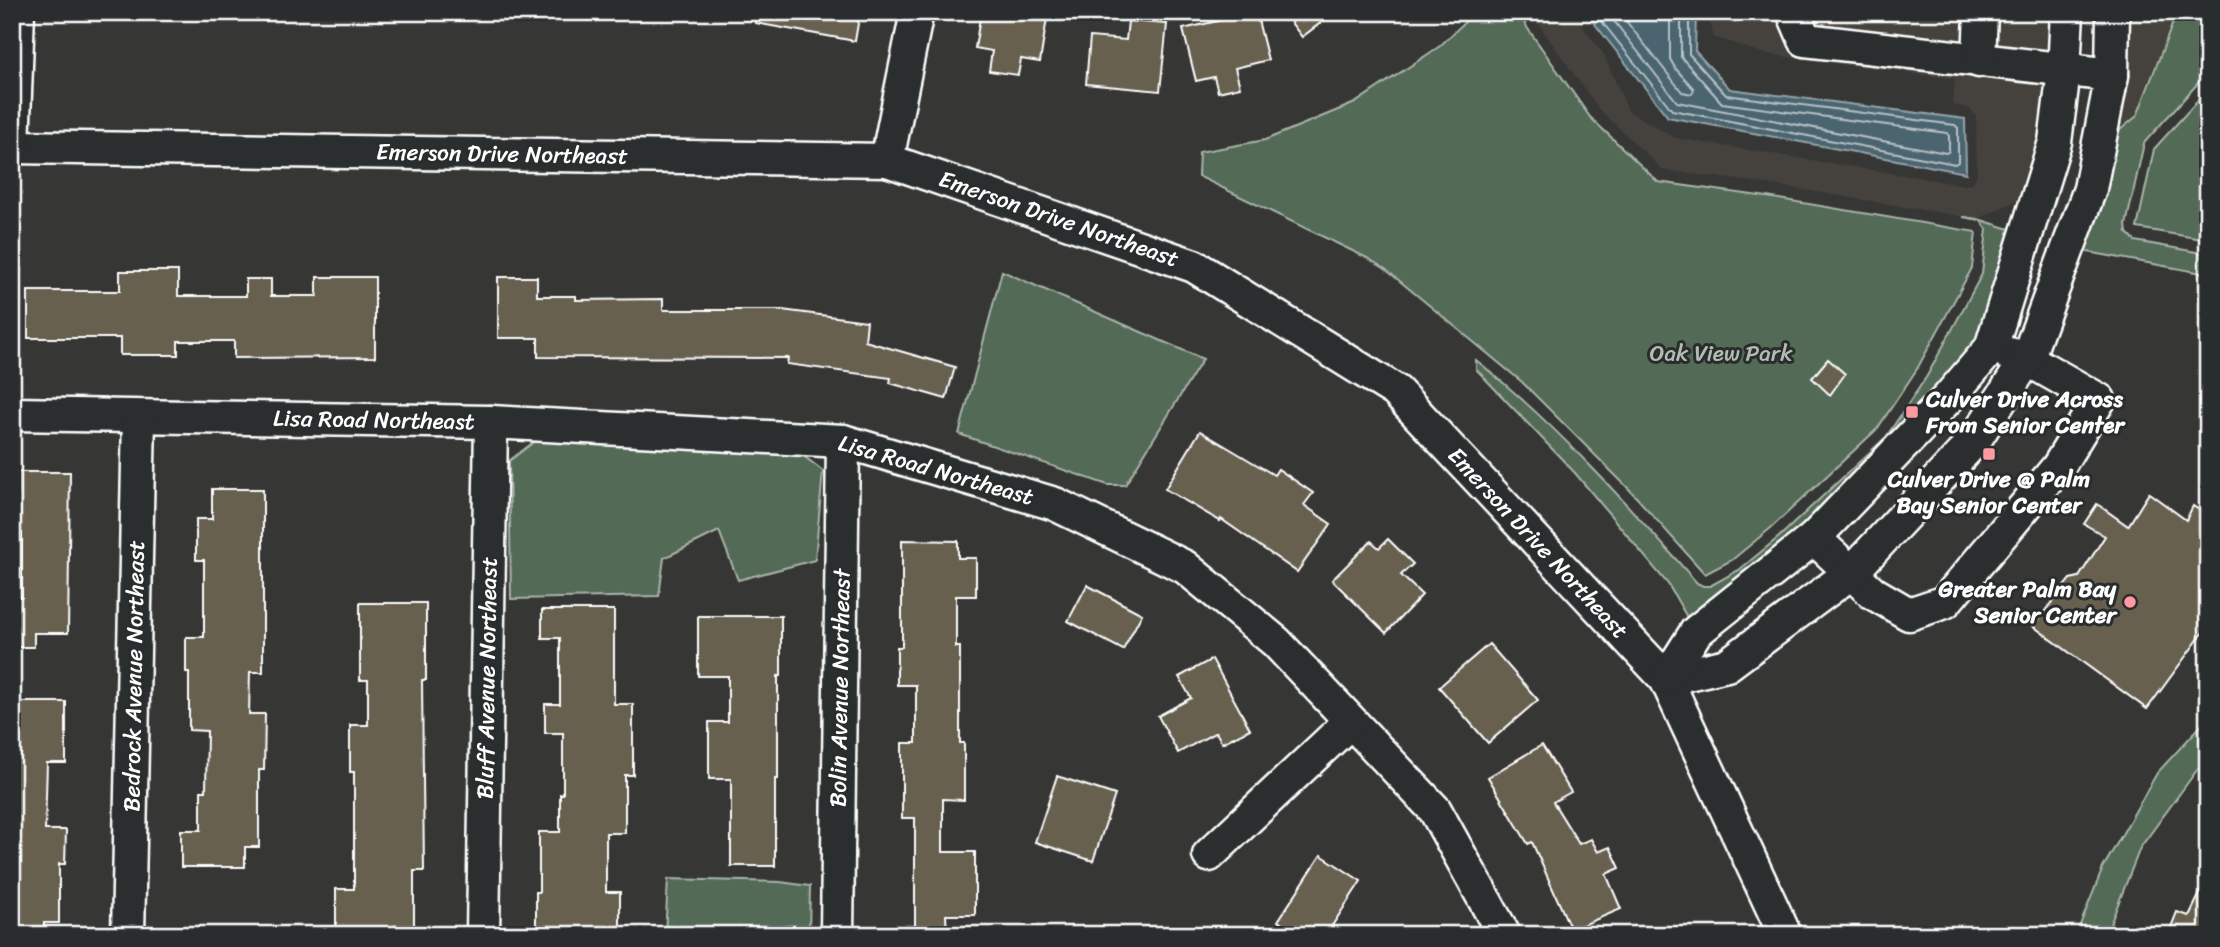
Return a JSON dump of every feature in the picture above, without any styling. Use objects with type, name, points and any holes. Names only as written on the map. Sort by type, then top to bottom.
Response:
[{"type":"street","points":[[13,147],[18,12]]},
{"type":"street","points":[[887,160],[917,12]]},
{"type":"street","points":[[1793,12],[1805,40],[2112,75]]},
{"type":"street","points":[[1979,61],[1981,12]]},
{"type":"street","points":[[1666,679],[1696,632],[1814,538],[1949,397],[1991,348],[2055,142],[2064,71],[2067,12]]},
{"type":"street","points":[[1666,679],[1727,665],[1852,572],[1974,441],[2027,359],[2090,189],[2112,75],[2113,12]]},
{"type":"street","name":"Emerson Drive Northeast","points":[[13,147],[887,160],[1194,266],[1396,391],[1666,679],[1785,935]]},
{"type":"street","points":[[1814,538],[1872,593],[1909,614],[1945,603],[2057,467],[2099,400],[2027,359],[1991,348]]},
{"type":"street","name":"Lisa Road Northeast","points":[[12,414],[491,422],[843,441],[1055,504],[1185,567],[1276,642],[1435,810],[1504,935]]},
{"type":"street","name":"Bedrock Avenue Northeast","points":[[128,935],[139,417]]},
{"type":"street","name":"Bluff Avenue Northeast","points":[[483,935],[491,422]]},
{"type":"street","name":"Bolin Avenue Northeast","points":[[837,935],[843,441]]},
{"type":"street","points":[[1209,855],[1350,722]]},
{"type":"shaded area","points":[[1532,12],[1580,12],[1583,27],[1604,55],[1628,111],[1675,138],[1971,185],[1977,173],[1976,116],[1969,108],[1953,105],[1955,79],[1766,54],[1714,37],[1708,12],[2054,12],[2042,138],[2024,197],[1978,219],[1768,184],[1663,170],[1598,108]]},
{"type":"shaded area","points":[[2126,12],[2177,12],[2137,116],[2114,135]]},
{"type":"green space","name":"Oak View Park","points":[[1475,12],[1520,12],[1526,26],[1590,117],[1658,182],[1767,197],[1976,232],[1972,268],[1917,369],[1877,429],[1772,527],[1732,560],[1705,574],[1629,489],[1522,382],[1384,268],[1198,176],[1199,152],[1265,140],[1355,103],[1440,46]]},
{"type":"green space","points":[[2177,12],[2208,12],[2208,72],[2144,143],[2126,225],[2127,233],[2135,241],[2208,254],[2208,274],[2082,251],[2114,135],[2137,116]]},
{"type":"green space","points":[[2208,89],[2208,240],[2137,228],[2154,149]]},
{"type":"green space","points":[[1963,217],[1978,219],[2013,230],[1979,340],[1940,386],[1806,526],[1688,619],[1668,584],[1575,473],[1476,369],[1476,360],[1564,439],[1697,583],[1710,586],[1739,570],[1779,537],[1886,437],[1927,376],[1982,274],[1987,229],[1980,220]]},
{"type":"green space","points":[[1002,271],[1203,359],[1125,485],[1108,485],[959,434]]},
{"type":"green space","points":[[535,441],[792,447],[823,471],[815,560],[738,580],[719,531],[664,558],[659,596],[511,599],[509,461]]},
{"type":"green space","points":[[2208,718],[2208,755],[2140,848],[2106,935],[2076,935],[2103,868],[2157,773]]},
{"type":"green space","points":[[668,879],[780,882],[810,886],[809,935],[665,935]]},
{"type":"water","points":[[1591,12],[1696,12],[1695,51],[1730,89],[1965,119],[1966,173],[1668,117],[1591,19]]},
{"type":"building","points":[[756,12],[860,12],[855,41],[755,23]]},
{"type":"building","points":[[981,12],[1048,12],[1040,62],[1021,59],[1018,75],[989,71],[992,51],[975,48]]},
{"type":"building","points":[[1256,12],[1268,60],[1235,68],[1240,87],[1218,92],[1214,77],[1196,81],[1183,29]]},
{"type":"building","points":[[1283,12],[1335,12],[1302,37]]},
{"type":"building","points":[[1128,21],[1167,24],[1160,91],[1086,84],[1090,37],[1126,40]]},
{"type":"building","points":[[120,271],[178,271],[178,296],[246,296],[246,279],[271,279],[271,296],[317,296],[317,277],[375,277],[375,357],[234,358],[234,341],[178,341],[178,355],[120,355],[120,338],[28,338],[28,291],[120,291]]},
{"type":"building","points":[[498,277],[537,277],[537,296],[576,296],[576,300],[663,299],[663,310],[782,310],[867,321],[865,341],[955,367],[946,399],[890,383],[891,378],[787,364],[788,358],[538,357],[538,338],[498,338]]},
{"type":"building","points":[[1828,359],[1845,374],[1830,395],[1812,378]]},
{"type":"building","points":[[1200,431],[1274,475],[1278,469],[1313,493],[1304,505],[1331,524],[1297,572],[1221,519],[1220,521],[1165,489]]},
{"type":"building","points":[[18,472],[70,472],[68,633],[34,633],[34,647],[12,647],[12,597],[22,597],[22,533],[12,533],[12,493],[18,493]]},
{"type":"building","points":[[212,489],[263,489],[263,672],[250,672],[249,714],[265,714],[264,770],[259,770],[259,847],[245,847],[245,867],[181,867],[181,830],[201,830],[201,791],[206,791],[207,731],[189,730],[186,637],[204,637],[204,560],[196,560],[196,519],[212,519]]},
{"type":"building","name":"Greater Palm Bay Senior Center","points":[[2149,493],[2186,520],[2193,506],[2208,516],[2208,626],[2147,709],[2033,626],[2070,579],[2079,577],[2105,536],[2084,524],[2097,504],[2128,526]]},
{"type":"building","points":[[1388,539],[1413,564],[1401,575],[1422,595],[1386,633],[1332,580],[1371,541],[1379,548]]},
{"type":"building","points":[[902,540],[958,541],[958,558],[976,558],[976,596],[956,596],[956,647],[960,647],[960,743],[964,743],[964,800],[943,799],[943,852],[975,852],[975,915],[946,915],[947,935],[915,935],[915,818],[902,818],[902,743],[916,743],[916,685],[897,685],[897,647],[902,647]]},
{"type":"building","points":[[1087,585],[1142,614],[1123,650],[1068,621]]},
{"type":"building","points":[[360,603],[426,603],[426,680],[422,680],[424,871],[414,871],[414,926],[394,926],[394,935],[336,935],[336,889],[354,889],[354,772],[350,772],[350,725],[368,725],[368,680],[360,680]]},
{"type":"building","points":[[542,610],[614,610],[614,704],[633,704],[633,775],[625,775],[625,833],[606,833],[606,892],[620,892],[620,935],[536,934],[539,832],[560,832],[560,794],[563,794],[563,733],[545,733],[545,704],[560,704],[560,638],[542,638]]},
{"type":"building","points":[[698,616],[781,616],[775,866],[731,866],[731,779],[709,779],[709,722],[728,722],[728,676],[698,676]]},
{"type":"building","points":[[1489,644],[1538,700],[1488,743],[1439,687]]},
{"type":"building","points":[[1212,659],[1250,729],[1222,743],[1216,732],[1178,753],[1158,716],[1191,698],[1179,677]]},
{"type":"building","points":[[12,702],[66,702],[66,763],[47,763],[45,830],[66,830],[65,864],[59,864],[59,923],[44,923],[44,935],[12,935]]},
{"type":"building","points":[[1542,745],[1571,792],[1553,802],[1579,844],[1591,839],[1598,852],[1610,847],[1620,868],[1606,874],[1621,909],[1571,930],[1532,842],[1528,844],[1488,777]]},
{"type":"building","points":[[1057,776],[1115,795],[1093,861],[1035,842]]},
{"type":"building","points":[[1321,855],[1361,881],[1326,935],[1300,935],[1278,921]]},
{"type":"building","points":[[2208,877],[2208,935],[2168,935],[2177,912],[2189,916]]},
{"type":"place","name":"Culver Drive Across From Senior Center","points":[[1912,412]]},
{"type":"place","name":"Culver Drive @ Palm Bay Senior Center","points":[[1989,454]]},
{"type":"place","name":"Greater Palm Bay Senior Center","points":[[2130,602]]}]
